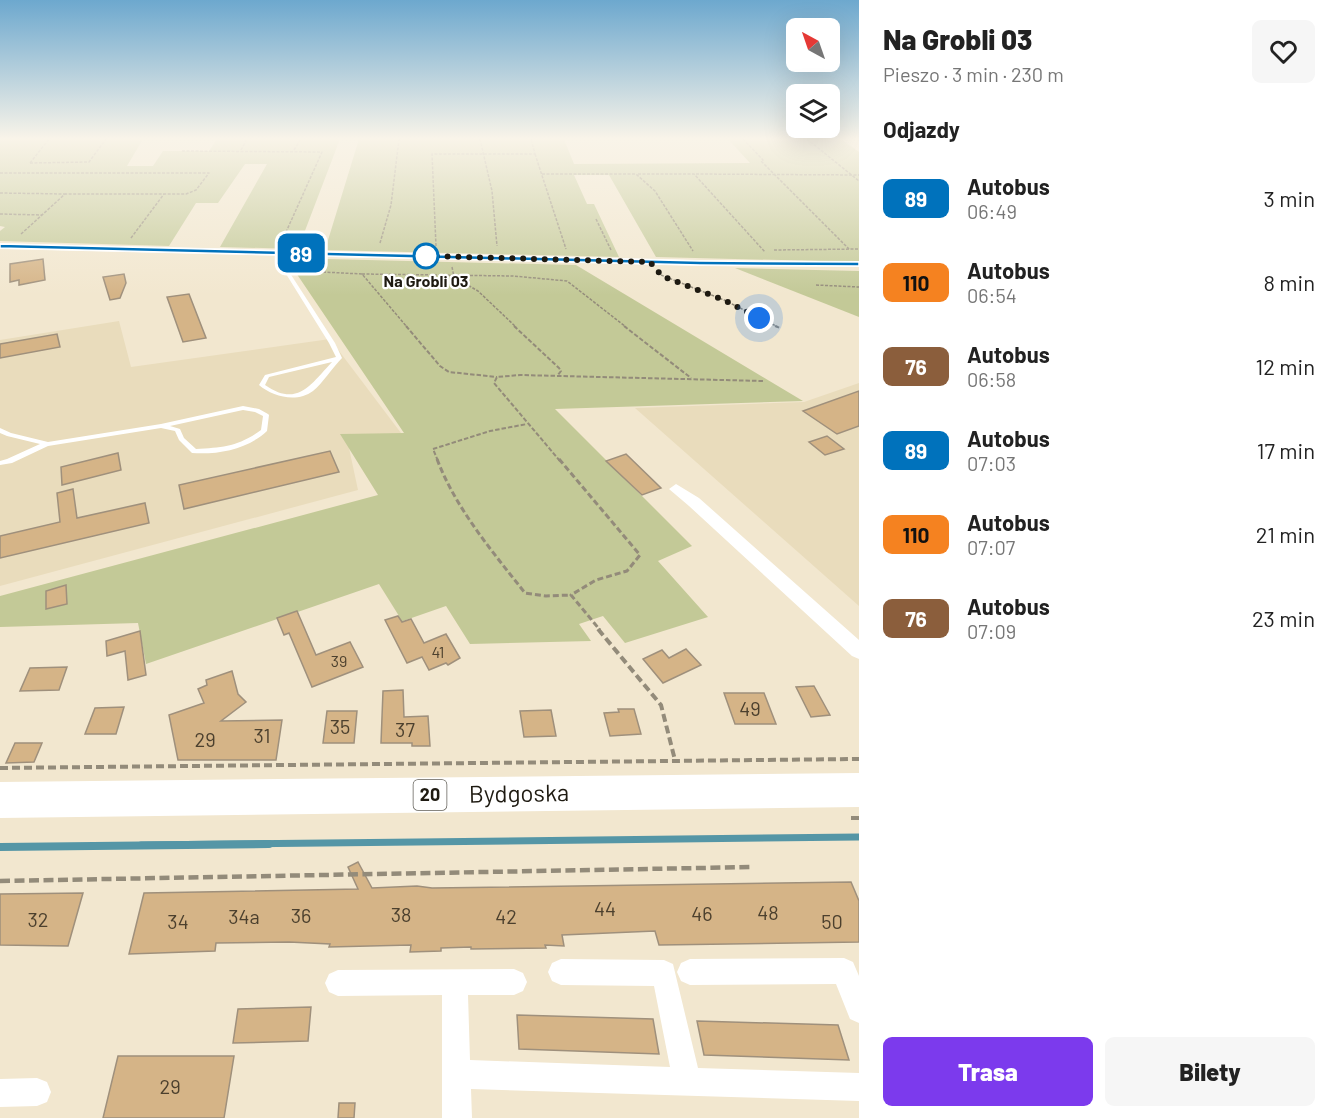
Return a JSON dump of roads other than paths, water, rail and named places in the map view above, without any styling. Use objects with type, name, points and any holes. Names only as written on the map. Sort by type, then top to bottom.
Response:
[{"type":"main road","name":"Bydgoska","points":[[0,800],[677,776],[859,790]]},
{"type":"street","points":[[3,246],[650,262],[859,264]]},
{"type":"street","points":[[675,489],[711,517],[859,651]]},
{"type":"street","points":[[690,972],[844,971],[859,1010]]},
{"type":"street","points":[[561,972],[664,973],[687,1083]]},
{"type":"street","points":[[338,983],[514,982]]},
{"type":"street","points":[[455,983],[457,1118]]},
{"type":"street","points":[[457,1074],[859,1087]]},
{"type":"street","points":[[0,1094],[37,1092]]},
{"type":"lane","points":[[275,253],[332,343],[339,358]]},
{"type":"lane","points":[[339,358],[311,389],[291,396],[275,395],[262,385],[267,376],[339,358]]},
{"type":"lane","points":[[0,462],[9,461],[48,444],[161,426],[243,408],[256,410],[266,415],[264,431],[248,444],[226,449],[194,451],[181,439],[178,430],[161,426]]},
{"type":"lane","points":[[0,430],[9,435],[48,444]]},
{"type":"waterway","points":[[141,845],[859,837]]},
{"type":"waterway","points":[[0,847],[269,844]]},
{"type":"place","name":"Na Grobli 03","points":[[426,256]]}]
